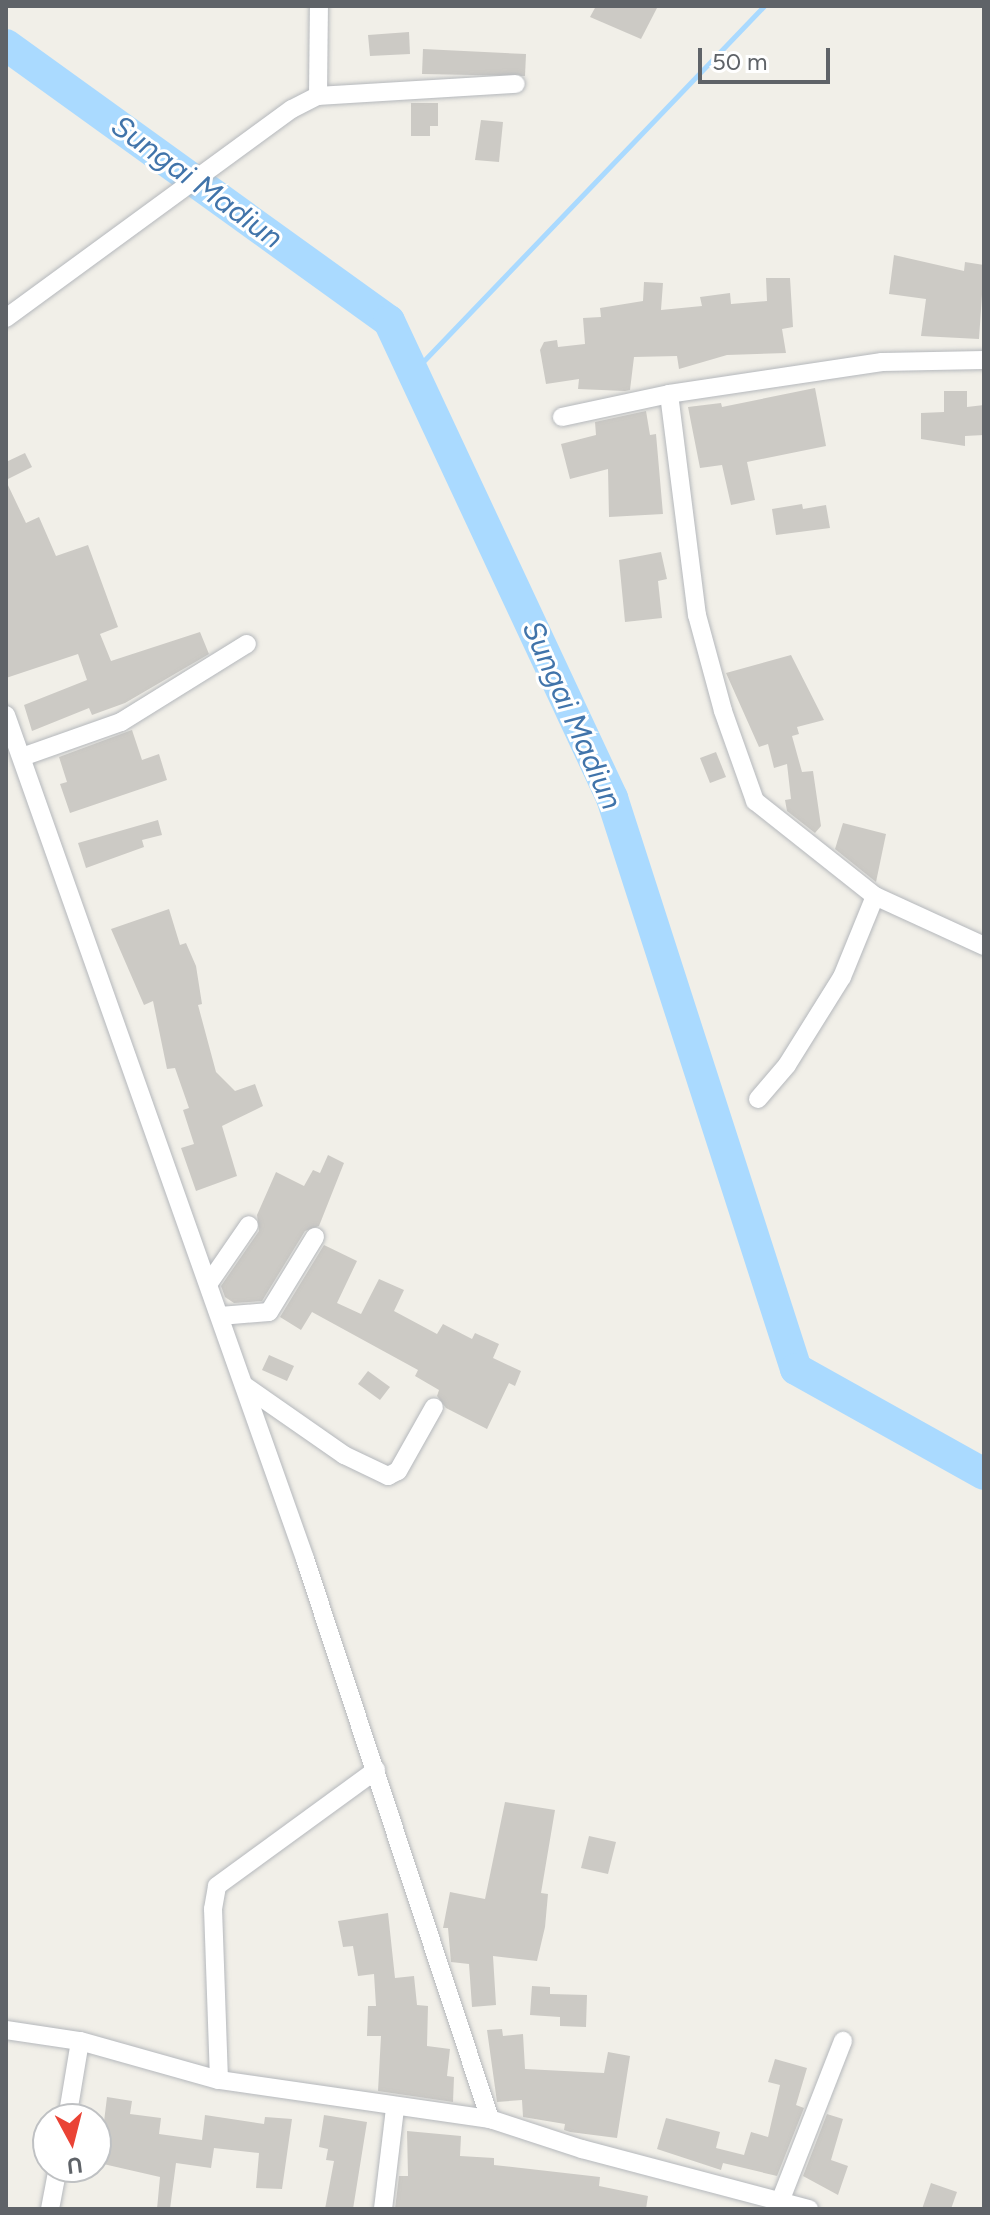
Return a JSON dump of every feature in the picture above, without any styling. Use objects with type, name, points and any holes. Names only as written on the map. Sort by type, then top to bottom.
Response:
[{"type":"street","points":[[318,96],[319,6]]},
{"type":"street","points":[[6,318],[244,139],[318,96],[516,84]]},
{"type":"street","points":[[562,417],[669,394],[882,362],[984,360]]},
{"type":"street","points":[[669,394],[697,615],[723,711],[755,801],[875,896],[984,946]]},
{"type":"street","points":[[22,757],[121,722],[247,644]]},
{"type":"street","points":[[6,715],[245,1386],[376,1770],[490,2119]]},
{"type":"street","points":[[758,1099],[787,1065],[842,977],[875,896]]},
{"type":"street","points":[[209,1283],[249,1225]]},
{"type":"street","points":[[220,1316],[269,1312],[315,1237]]},
{"type":"street","points":[[245,1386],[344,1455],[388,1476],[398,1471],[434,1407]]},
{"type":"street","points":[[219,2080],[213,1909],[217,1886],[376,1770]]},
{"type":"street","points":[[6,2030],[80,2041],[219,2080],[395,2109],[490,2119],[682,2177],[781,2199],[809,2209]]},
{"type":"street","points":[[70,2103],[80,2041]]},
{"type":"street","points":[[781,2199],[843,2041]]},
{"type":"street","points":[[383,2209],[395,2109]]},
{"type":"street","points":[[50,2209],[55,2183]]},
{"type":"building","points":[[596,6],[658,6],[641,39],[590,17]]},
{"type":"building","points":[[409,32],[410,54],[370,56],[368,35]]},
{"type":"building","points":[[423,49],[526,54],[525,76],[422,74]]},
{"type":"building","points":[[411,103],[438,103],[438,126],[430,126],[430,136],[411,136]]},
{"type":"building","points":[[481,120],[503,122],[499,162],[475,160]]},
{"type":"building","points":[[894,255],[964,271],[965,262],[984,265],[979,339],[921,336],[926,299],[889,294]]},
{"type":"building","points":[[766,278],[790,278],[793,327],[782,329],[786,353],[727,355],[679,369],[677,356],[634,357],[630,390],[625,391],[578,389],[579,379],[546,384],[540,350],[544,342],[557,340],[558,347],[585,344],[583,318],[601,317],[600,308],[643,301],[644,282],[663,283],[661,310],[702,306],[700,297],[730,293],[731,304],[767,301]]},
{"type":"building","points":[[815,388],[826,446],[747,462],[755,500],[731,505],[722,465],[700,468],[688,407],[721,403],[722,407]]},
{"type":"building","points":[[944,391],[967,391],[967,407],[984,405],[984,435],[965,436],[965,446],[921,439],[921,413],[944,412]]},
{"type":"building","points":[[646,411],[650,435],[656,434],[663,514],[609,517],[608,469],[570,479],[561,444],[596,435],[595,422]]},
{"type":"building","points":[[25,453],[32,467],[6,480],[6,462]]},
{"type":"building","points":[[6,481],[26,523],[39,517],[56,556],[88,545],[118,627],[100,634],[111,661],[200,632],[209,654],[125,703],[92,715],[89,708],[32,731],[24,705],[87,680],[78,654],[6,678]]},
{"type":"building","points":[[802,504],[803,509],[826,505],[830,528],[776,535],[772,509]]},
{"type":"building","points":[[661,552],[667,579],[658,581],[662,618],[625,622],[619,560]]},
{"type":"building","points":[[791,655],[824,720],[797,727],[799,734],[792,736],[802,772],[813,771],[821,826],[815,833],[787,811],[785,800],[791,799],[787,764],[774,768],[768,744],[759,747],[726,673]]},
{"type":"building","points":[[132,730],[142,760],[159,754],[167,780],[70,813],[60,784],[67,782],[59,757]]},
{"type":"building","points":[[716,752],[726,777],[710,783],[700,758]]},
{"type":"building","points":[[158,820],[162,835],[142,840],[144,847],[86,868],[78,843]]},
{"type":"building","points":[[843,823],[886,834],[876,882],[835,849]]},
{"type":"building","points":[[169,909],[180,945],[186,943],[196,966],[202,1004],[198,1005],[216,1072],[235,1091],[255,1084],[263,1106],[222,1126],[237,1176],[196,1191],[181,1148],[194,1144],[183,1110],[189,1108],[175,1068],[167,1069],[153,1001],[144,1005],[111,929]]},
{"type":"building","points":[[328,1155],[344,1163],[319,1226],[305,1231],[262,1301],[234,1303],[225,1297],[221,1286],[259,1231],[257,1215],[276,1172],[304,1186],[313,1170],[320,1173]]},
{"type":"building","points":[[324,1245],[357,1261],[337,1303],[361,1314],[379,1279],[404,1290],[394,1311],[437,1334],[443,1324],[472,1339],[475,1333],[499,1344],[493,1358],[521,1371],[515,1386],[509,1383],[487,1429],[446,1408],[437,1396],[439,1390],[415,1376],[418,1370],[312,1312],[301,1330],[280,1317]]},
{"type":"building","points":[[269,1355],[294,1366],[287,1381],[262,1370]]},
{"type":"building","points":[[368,1371],[390,1387],[380,1400],[358,1384]]},
{"type":"building","points":[[505,1802],[555,1810],[541,1893],[548,1894],[545,1927],[537,1961],[493,1956],[496,2005],[472,2007],[469,1964],[451,1962],[448,1928],[443,1928],[450,1892],[485,1899]]},
{"type":"building","points":[[589,1836],[616,1842],[608,1874],[581,1868]]},
{"type":"building","points":[[388,1913],[395,1978],[414,1976],[417,2005],[428,2006],[427,2046],[450,2049],[447,2076],[454,2077],[453,2102],[378,2091],[381,2036],[367,2036],[368,2006],[376,2006],[374,1974],[358,1976],[353,1946],[343,1947],[338,1921]]},
{"type":"building","points":[[532,1986],[550,1987],[550,1994],[587,1995],[586,2027],[560,2026],[560,2017],[530,2015]]},
{"type":"building","points":[[502,2029],[503,2036],[523,2034],[525,2069],[604,2073],[608,2052],[630,2056],[617,2138],[570,2132],[564,2130],[565,2124],[523,2117],[522,2100],[497,2102],[487,2030]]},
{"type":"building","points":[[775,2059],[807,2068],[796,2105],[804,2108],[777,2176],[723,2163],[721,2170],[657,2149],[666,2118],[720,2132],[716,2148],[744,2155],[751,2132],[768,2137],[780,2085],[768,2082]]},
{"type":"building","points":[[107,2097],[132,2101],[130,2114],[161,2118],[159,2134],[202,2140],[205,2115],[264,2124],[265,2117],[292,2119],[282,2189],[256,2188],[259,2153],[214,2148],[211,2168],[176,2163],[170,2209],[157,2209],[160,2177],[112,2166],[112,2103],[106,2103]]},
{"type":"building","points":[[827,2114],[843,2119],[831,2160],[848,2166],[838,2195],[803,2176]]},
{"type":"building","points":[[324,2115],[367,2122],[353,2209],[325,2209],[334,2161],[326,2160],[328,2149],[319,2147]]},
{"type":"building","points":[[407,2131],[461,2136],[460,2156],[494,2158],[494,2165],[600,2177],[599,2186],[648,2196],[646,2209],[395,2209],[399,2176],[408,2176]]},
{"type":"building","points":[[931,2183],[957,2192],[951,2209],[922,2209]]},
{"type":"waterway","points":[[413,372],[764,6]]},
{"type":"waterway","name":"Sungai Madiun","points":[[6,45],[389,321],[612,798],[796,1369],[984,1474]]}]
